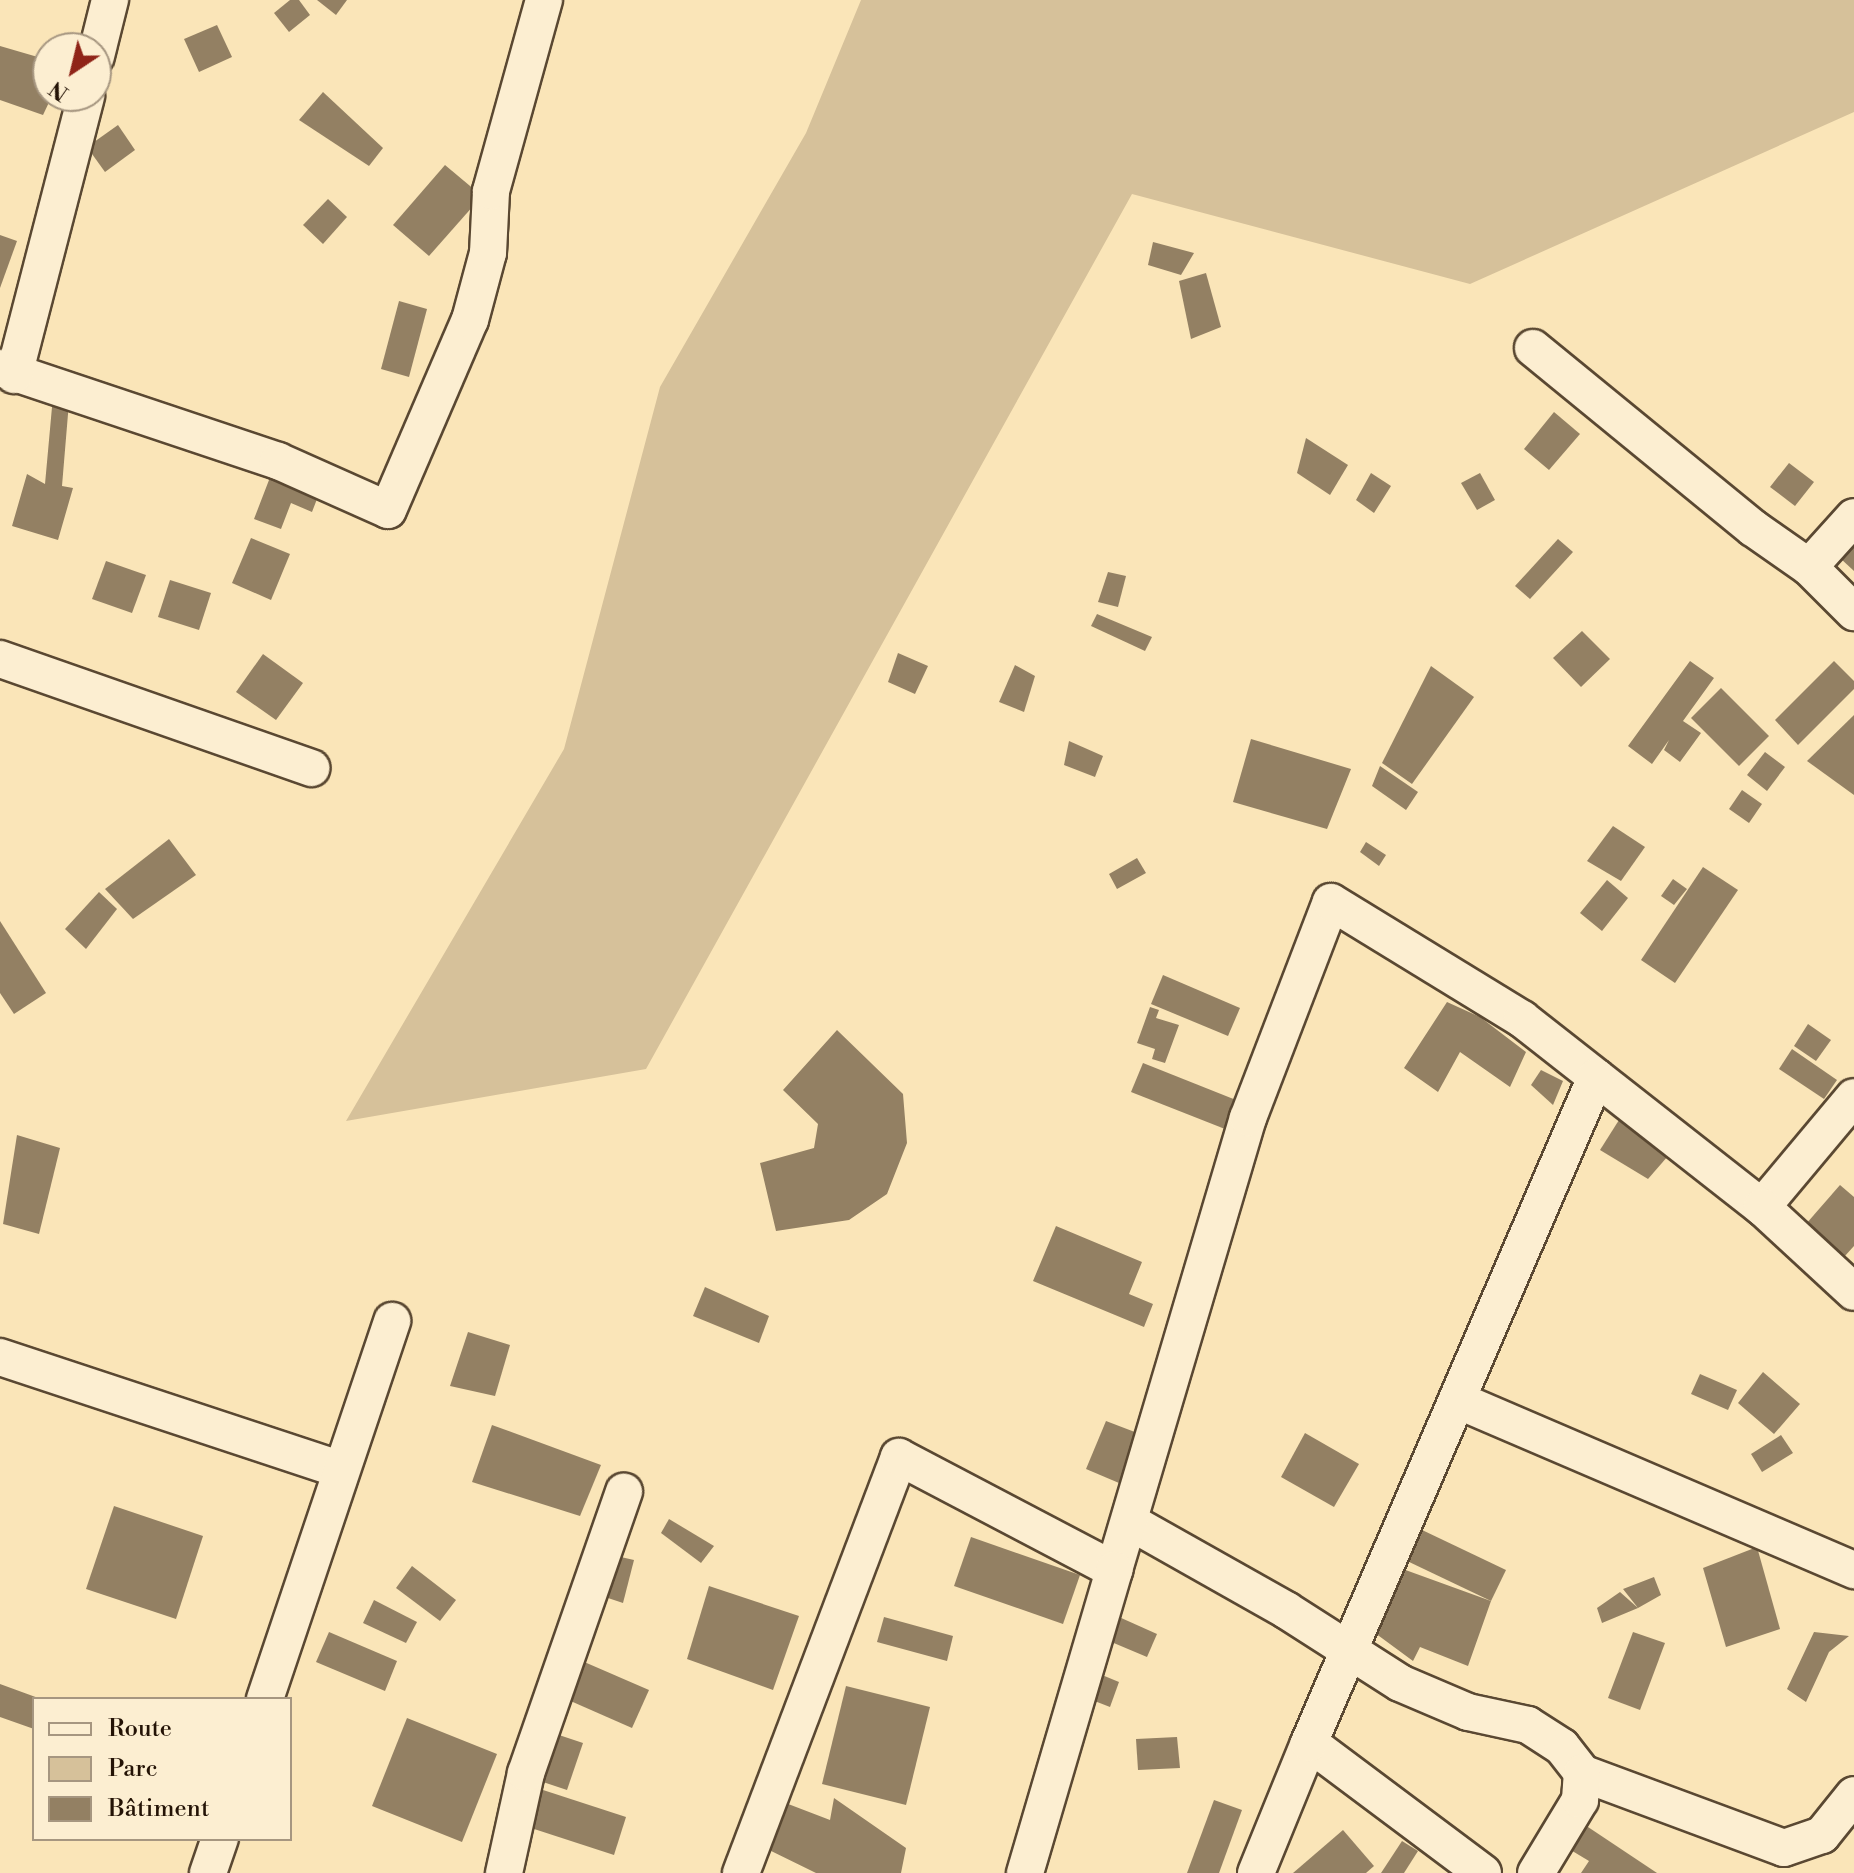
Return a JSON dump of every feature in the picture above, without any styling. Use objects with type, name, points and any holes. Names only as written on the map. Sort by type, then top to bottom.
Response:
[{"type":"street","points":[[102,32],[110,0]]},
{"type":"street","points":[[81,112],[7,371],[278,461],[388,510],[470,320],[488,253],[491,191],[544,0]]},
{"type":"street","points":[[1533,348],[1753,528],[1809,567],[1854,612]]},
{"type":"street","points":[[1809,567],[1854,517]]},
{"type":"street","points":[[0,659],[312,768]]},
{"type":"street","points":[[1025,1873],[1244,1132],[1331,902],[1522,1019],[1762,1207],[1854,1292]]},
{"type":"street","points":[[1256,1873],[1596,1077]]},
{"type":"street","points":[[1762,1207],[1854,1097]]},
{"type":"street","points":[[266,1697],[392,1321]]},
{"type":"street","points":[[0,1357],[341,1470]]},
{"type":"street","points":[[1457,1400],[1854,1570]]},
{"type":"street","points":[[741,1873],[899,1457],[1114,1570]]},
{"type":"street","points":[[504,1873],[526,1773],[624,1492]]},
{"type":"street","points":[[1130,1522],[1352,1651],[1400,1683],[1468,1712],[1528,1725],[1562,1747],[1582,1773],[1784,1848],[1822,1835],[1854,1795]]},
{"type":"street","points":[[1309,1743],[1483,1873]]},
{"type":"street","points":[[1536,1873],[1580,1800],[1582,1773]]},
{"type":"street","points":[[208,1873],[219,1841]]},
{"type":"green space","points":[[861,0],[1854,0],[1854,112],[1470,284],[1132,194],[646,1069],[346,1121],[564,749],[660,387],[806,133]]},
{"type":"building","points":[[290,0],[299,0],[310,15],[289,32],[274,13]]},
{"type":"building","points":[[317,0],[347,0],[336,15]]},
{"type":"building","points":[[217,25],[232,57],[199,72],[184,39]]},
{"type":"building","points":[[0,46],[32,55],[32,111],[0,100]]},
{"type":"building","points":[[323,92],[383,148],[369,166],[299,120]]},
{"type":"building","points":[[118,125],[135,150],[105,172],[87,147]]},
{"type":"building","points":[[445,165],[482,196],[429,256],[393,225]]},
{"type":"building","points":[[328,199],[347,217],[323,244],[303,225]]},
{"type":"building","points":[[0,235],[17,241],[0,288]]},
{"type":"building","points":[[1153,242],[1194,253],[1181,275],[1148,265]]},
{"type":"building","points":[[1206,273],[1221,327],[1191,339],[1179,281]]},
{"type":"building","points":[[399,301],[427,309],[409,377],[381,369]]},
{"type":"building","points":[[53,396],[69,402],[62,486],[73,488],[58,540],[12,526],[27,474],[45,484]]},
{"type":"building","points":[[1554,412],[1580,434],[1549,470],[1524,449]]},
{"type":"building","points":[[1306,438],[1348,465],[1330,495],[1297,473]]},
{"type":"building","points":[[1789,463],[1814,482],[1795,506],[1770,487]]},
{"type":"building","points":[[274,467],[322,486],[312,512],[291,503],[281,529],[254,519]]},
{"type":"building","points":[[1371,473],[1391,486],[1374,513],[1356,500]]},
{"type":"building","points":[[1480,473],[1495,500],[1477,510],[1461,483]]},
{"type":"building","points":[[251,538],[290,554],[271,600],[232,583]]},
{"type":"building","points":[[1558,539],[1573,552],[1530,599],[1515,586]]},
{"type":"building","points":[[1854,543],[1854,571],[1840,558]]},
{"type":"building","points":[[106,561],[146,575],[132,613],[92,599]]},
{"type":"building","points":[[1108,572],[1126,576],[1118,607],[1098,602]]},
{"type":"building","points":[[170,580],[211,593],[199,630],[158,617]]},
{"type":"building","points":[[1097,614],[1152,637],[1145,651],[1091,626]]},
{"type":"building","points":[[1582,631],[1610,659],[1581,687],[1553,658]]},
{"type":"building","points":[[898,653],[928,666],[915,694],[888,682]]},
{"type":"building","points":[[263,654],[303,683],[276,720],[236,692]]},
{"type":"building","points":[[1690,661],[1714,678],[1683,721],[1701,733],[1680,762],[1664,750],[1669,740],[1652,764],[1628,746]]},
{"type":"building","points":[[1834,661],[1854,681],[1854,689],[1798,745],[1775,720]]},
{"type":"building","points":[[1015,665],[1035,676],[1024,712],[999,702]]},
{"type":"building","points":[[1431,666],[1474,697],[1412,784],[1382,763]]},
{"type":"building","points":[[1721,688],[1769,736],[1739,766],[1691,718]]},
{"type":"building","points":[[1854,715],[1854,795],[1807,761]]},
{"type":"building","points":[[1251,739],[1351,769],[1327,829],[1233,802]]},
{"type":"building","points":[[1069,741],[1103,756],[1095,777],[1064,765]]},
{"type":"building","points":[[1765,752],[1785,767],[1767,791],[1747,775]]},
{"type":"building","points":[[1380,766],[1418,792],[1406,810],[1372,786]]},
{"type":"building","points":[[1742,790],[1762,804],[1749,823],[1729,809]]},
{"type":"building","points":[[1613,826],[1645,847],[1621,881],[1587,861]]},
{"type":"building","points":[[169,839],[196,875],[133,919],[105,889]]},
{"type":"building","points":[[1366,842],[1386,855],[1379,866],[1360,852]]},
{"type":"building","points":[[1137,858],[1146,873],[1117,889],[1109,874]]},
{"type":"building","points":[[1703,867],[1738,890],[1675,983],[1641,960]]},
{"type":"building","points":[[1673,879],[1687,889],[1674,905],[1661,896]]},
{"type":"building","points":[[1607,880],[1628,898],[1602,931],[1580,913]]},
{"type":"building","points":[[99,892],[117,909],[86,949],[65,929]]},
{"type":"building","points":[[0,921],[46,993],[14,1014],[0,993]]},
{"type":"building","points":[[1163,975],[1240,1008],[1228,1036],[1151,1004]]},
{"type":"building","points":[[1447,1002],[1480,1017],[1526,1052],[1510,1087],[1460,1052],[1438,1092],[1404,1068]]},
{"type":"building","points":[[1150,1007],[1159,1010],[1156,1018],[1179,1025],[1165,1063],[1152,1059],[1155,1049],[1137,1043]]},
{"type":"building","points":[[1808,1024],[1831,1040],[1816,1061],[1794,1046]]},
{"type":"building","points":[[837,1030],[903,1094],[907,1143],[887,1194],[849,1220],[776,1231],[760,1163],[814,1148],[818,1124],[783,1090]]},
{"type":"building","points":[[1792,1049],[1837,1080],[1824,1099],[1779,1069]]},
{"type":"building","points":[[1143,1063],[1236,1100],[1225,1129],[1131,1092]]},
{"type":"building","points":[[1541,1070],[1563,1081],[1553,1105],[1531,1085]]},
{"type":"building","points":[[1619,1120],[1668,1156],[1648,1179],[1600,1150]]},
{"type":"building","points":[[17,1135],[60,1148],[39,1234],[3,1224]]},
{"type":"building","points":[[1840,1185],[1854,1197],[1854,1246],[1844,1257],[1806,1224]]},
{"type":"building","points":[[1056,1226],[1142,1262],[1129,1294],[1153,1304],[1144,1327],[1033,1281]]},
{"type":"building","points":[[705,1287],[769,1316],[759,1343],[693,1316]]},
{"type":"building","points":[[468,1332],[510,1345],[495,1396],[450,1386]]},
{"type":"building","points":[[1763,1372],[1800,1404],[1774,1434],[1738,1403]]},
{"type":"building","points":[[1700,1374],[1737,1390],[1728,1410],[1691,1394]]},
{"type":"building","points":[[1106,1421],[1140,1434],[1119,1483],[1086,1469]]},
{"type":"building","points":[[492,1425],[601,1465],[580,1516],[472,1482]]},
{"type":"building","points":[[1305,1433],[1359,1464],[1334,1507],[1281,1477]]},
{"type":"building","points":[[1781,1435],[1793,1453],[1762,1472],[1751,1454]]},
{"type":"building","points":[[114,1506],[203,1536],[176,1619],[86,1589]]},
{"type":"building","points":[[669,1519],[714,1546],[701,1563],[661,1533]]},
{"type":"building","points":[[1420,1529],[1506,1570],[1491,1601],[1405,1560]]},
{"type":"building","points":[[971,1537],[1080,1575],[1063,1624],[954,1586]]},
{"type":"building","points":[[1757,1547],[1780,1629],[1726,1647],[1703,1568]]},
{"type":"building","points":[[612,1555],[634,1560],[623,1603],[602,1596]]},
{"type":"building","points":[[412,1566],[456,1600],[440,1621],[396,1588]]},
{"type":"building","points":[[1400,1568],[1491,1601],[1468,1666],[1420,1647],[1413,1661],[1375,1633]]},
{"type":"building","points":[[1654,1577],[1661,1595],[1638,1608],[1623,1589]]},
{"type":"building","points":[[709,1586],[799,1616],[773,1690],[687,1659]]},
{"type":"building","points":[[1620,1592],[1638,1608],[1602,1623],[1597,1608]]},
{"type":"building","points":[[374,1600],[417,1622],[406,1643],[363,1623]]},
{"type":"building","points":[[884,1617],[953,1636],[947,1661],[877,1642]]},
{"type":"building","points":[[1119,1617],[1157,1634],[1147,1657],[1109,1641]]},
{"type":"building","points":[[329,1632],[397,1661],[385,1691],[316,1662]]},
{"type":"building","points":[[1633,1632],[1665,1643],[1640,1710],[1608,1698]]},
{"type":"building","points":[[1814,1632],[1849,1636],[1829,1652],[1806,1702],[1787,1689]]},
{"type":"building","points":[[582,1661],[649,1690],[632,1728],[566,1699]]},
{"type":"building","points":[[1102,1675],[1119,1682],[1110,1707],[1092,1700]]},
{"type":"building","points":[[0,1684],[36,1697],[32,1697],[32,1728],[0,1717]]},
{"type":"building","points":[[846,1686],[930,1707],[906,1805],[822,1784]]},
{"type":"building","points":[[407,1718],[497,1754],[462,1842],[372,1806]]},
{"type":"building","points":[[559,1735],[583,1743],[567,1790],[543,1782]]},
{"type":"building","points":[[1177,1737],[1180,1768],[1138,1770],[1136,1739]]},
{"type":"building","points":[[540,1789],[626,1817],[614,1855],[528,1827]]},
{"type":"building","points":[[834,1798],[906,1848],[901,1873],[816,1873],[765,1848],[783,1802],[830,1820]]},
{"type":"building","points":[[1214,1800],[1242,1810],[1219,1873],[1187,1873]]},
{"type":"building","points":[[1579,1821],[1657,1873],[1581,1873],[1589,1861],[1564,1846]]},
{"type":"building","points":[[1343,1830],[1374,1866],[1366,1873],[1293,1873]]},
{"type":"building","points":[[1402,1841],[1418,1851],[1404,1873],[1381,1873]]}]
